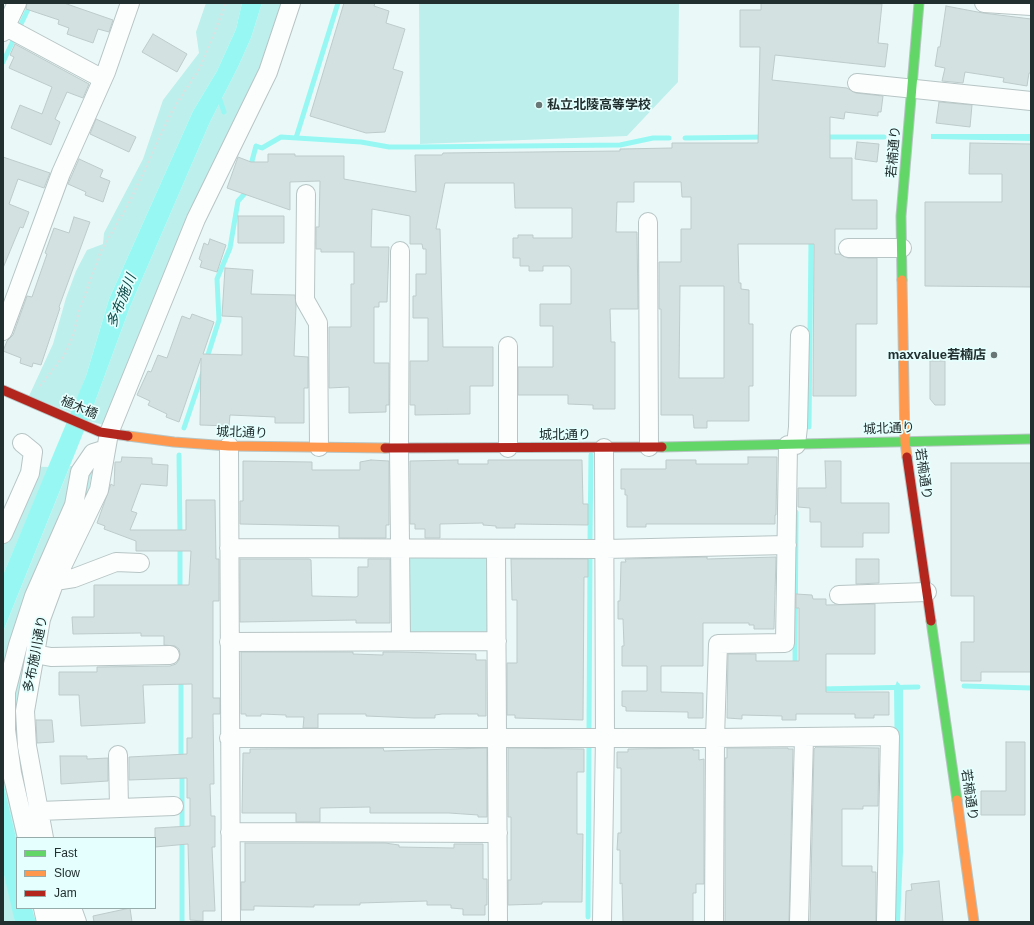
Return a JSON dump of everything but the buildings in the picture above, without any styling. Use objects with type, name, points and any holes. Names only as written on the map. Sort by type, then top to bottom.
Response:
[{"type":"street","points":[[17,3],[4,30],[22,36],[103,79]]},
{"type":"street","points":[[3,331],[60,173],[103,79],[130,3]]},
{"type":"street","name":"多布施川通り","points":[[44,837],[27,746],[25,710],[41,620],[54,581],[99,490],[105,438],[196,219],[268,72],[290,3]]},
{"type":"street","name":"若楠通り","points":[[919,3],[901,216],[905,442],[974,922]]},
{"type":"street","points":[[984,3],[1031,6]]},
{"type":"street","points":[[857,83],[1031,101]]},
{"type":"street","points":[[306,194],[305,300],[318,323],[319,447]]},
{"type":"street","points":[[648,222],[649,447]]},
{"type":"street","points":[[848,248],[902,248]]},
{"type":"street","points":[[400,251],[399,448],[401,640]]},
{"type":"street","points":[[714,922],[714,738],[718,644],[785,643],[787,545],[792,445],[798,427],[800,335]]},
{"type":"street","points":[[508,346],[508,448]]},
{"type":"street","name":"植木橋","points":[[3,390],[48,409],[105,438]]},
{"type":"street","points":[[27,837],[12,773],[7,737],[6,692],[18,645],[34,596],[74,505],[80,472],[92,453],[105,438]]},
{"type":"street","name":"城北通り","points":[[105,438],[229,446],[399,448],[604,448],[1031,439]]},
{"type":"street","points":[[3,534],[30,473],[33,452],[22,442]]},
{"type":"street","points":[[229,446],[229,738],[231,922]]},
{"type":"street","points":[[602,922],[605,738],[604,448]]},
{"type":"street","points":[[229,548],[605,549],[787,545]]},
{"type":"street","points":[[496,549],[498,922]]},
{"type":"street","points":[[54,581],[74,578],[116,562],[140,563]]},
{"type":"street","points":[[839,595],[927,592]]},
{"type":"street","points":[[229,642],[497,640]]},
{"type":"street","points":[[18,645],[51,657],[170,655]]},
{"type":"street","points":[[6,692],[28,694]]},
{"type":"street","points":[[229,738],[804,738],[890,736],[888,896],[886,922]]},
{"type":"street","points":[[799,922],[804,738]]},
{"type":"street","points":[[118,755],[119,808]]},
{"type":"street","points":[[39,811],[174,806]]},
{"type":"street","points":[[230,832],[498,834]]},
{"type":"street","points":[[43,909],[46,922]]},
{"type":"street","points":[[57,909],[60,922]]},
{"type":"street","points":[[72,909],[77,922]]},
{"type":"path","points":[[32,403],[42,381],[65,354],[74,336],[79,311],[101,250],[129,203],[172,111],[201,66],[226,3]]},
{"type":"shaded area","points":[[206,3],[242,3],[236,29],[217,71],[193,111],[109,299],[86,376],[72,413],[29,396],[53,344],[66,298],[76,271],[87,250],[103,244],[104,233],[143,159],[163,100],[199,53],[196,32]]},
{"type":"shaded area","points":[[262,3],[285,3],[263,70],[104,425],[88,421],[130,307],[210,122],[251,38]]},
{"type":"shaded area","points":[[419,3],[679,3],[678,82],[627,136],[420,144]]},
{"type":"shaded area","points":[[22,466],[49,467],[3,575],[3,517]]},
{"type":"shaded area","points":[[70,466],[93,467],[87,499],[38,600],[16,721],[38,837],[16,838],[3,781],[3,632]]},
{"type":"shaded area","points":[[405,553],[490,553],[490,636],[405,636]]},
{"type":"shaded area","points":[[3,871],[14,911],[15,922],[3,922]]},
{"type":"water","name":"多布施川","points":[[242,3],[262,3],[251,38],[210,122],[130,307],[88,421],[3,632],[3,575],[86,376],[109,299],[193,111],[217,71],[236,29]]},
{"type":"water","points":[[931,134],[1031,134],[1031,141],[931,139]]},
{"type":"water","points":[[897,681],[903,688],[903,852],[900,922],[894,922],[896,858],[894,689]]},
{"type":"water","points":[[3,781],[16,838],[16,909],[32,909],[36,922],[15,922],[3,871]]},
{"type":"waterway","points":[[3,62],[31,3]]},
{"type":"waterway","points":[[296,138],[338,3]]},
{"type":"waterway","points":[[219,97],[224,112]]},
{"type":"waterway","points":[[254,168],[252,161],[256,146],[262,148],[281,137],[361,142],[389,147],[620,145],[653,138],[669,138]]},
{"type":"waterway","points":[[685,138],[764,137]]},
{"type":"waterway","points":[[824,137],[884,137]]},
{"type":"waterway","points":[[206,361],[219,320],[217,279],[230,248],[238,201],[248,190]]},
{"type":"waterway","points":[[809,427],[811,238]]},
{"type":"waterway","points":[[184,428],[203,372]]},
{"type":"waterway","points":[[179,455],[180,536]]},
{"type":"waterway","points":[[590,540],[591,455]]},
{"type":"waterway","points":[[795,666],[796,512]]},
{"type":"waterway","points":[[180,546],[180,592]]},
{"type":"waterway","points":[[589,728],[590,556]]},
{"type":"waterway","points":[[181,678],[181,760]]},
{"type":"waterway","points":[[964,686],[1031,688]]},
{"type":"waterway","points":[[819,689],[918,687]]},
{"type":"waterway","points":[[588,917],[589,746]]},
{"type":"waterway","points":[[182,772],[182,922]]},
{"type":"traffic: fast","points":[[902,280],[901,216],[919,3]]},
{"type":"traffic: fast","points":[[662,447],[1031,439]]},
{"type":"traffic: fast","points":[[931,621],[957,800]]},
{"type":"traffic: slow","points":[[902,280],[905,442],[907,457]]},
{"type":"traffic: slow","points":[[128,436],[174,442],[229,446],[385,448]]},
{"type":"traffic: slow","points":[[957,800],[974,922]]},
{"type":"traffic: jam","points":[[3,390],[100,432],[128,436]]},
{"type":"traffic: jam","points":[[385,448],[662,447]]},
{"type":"traffic: jam","points":[[907,457],[931,621]]},
{"type":"place","name":"私立北陵高等学校","points":[[539,105]]},
{"type":"place","name":"maxvalue若楠店","points":[[994,355]]}]
